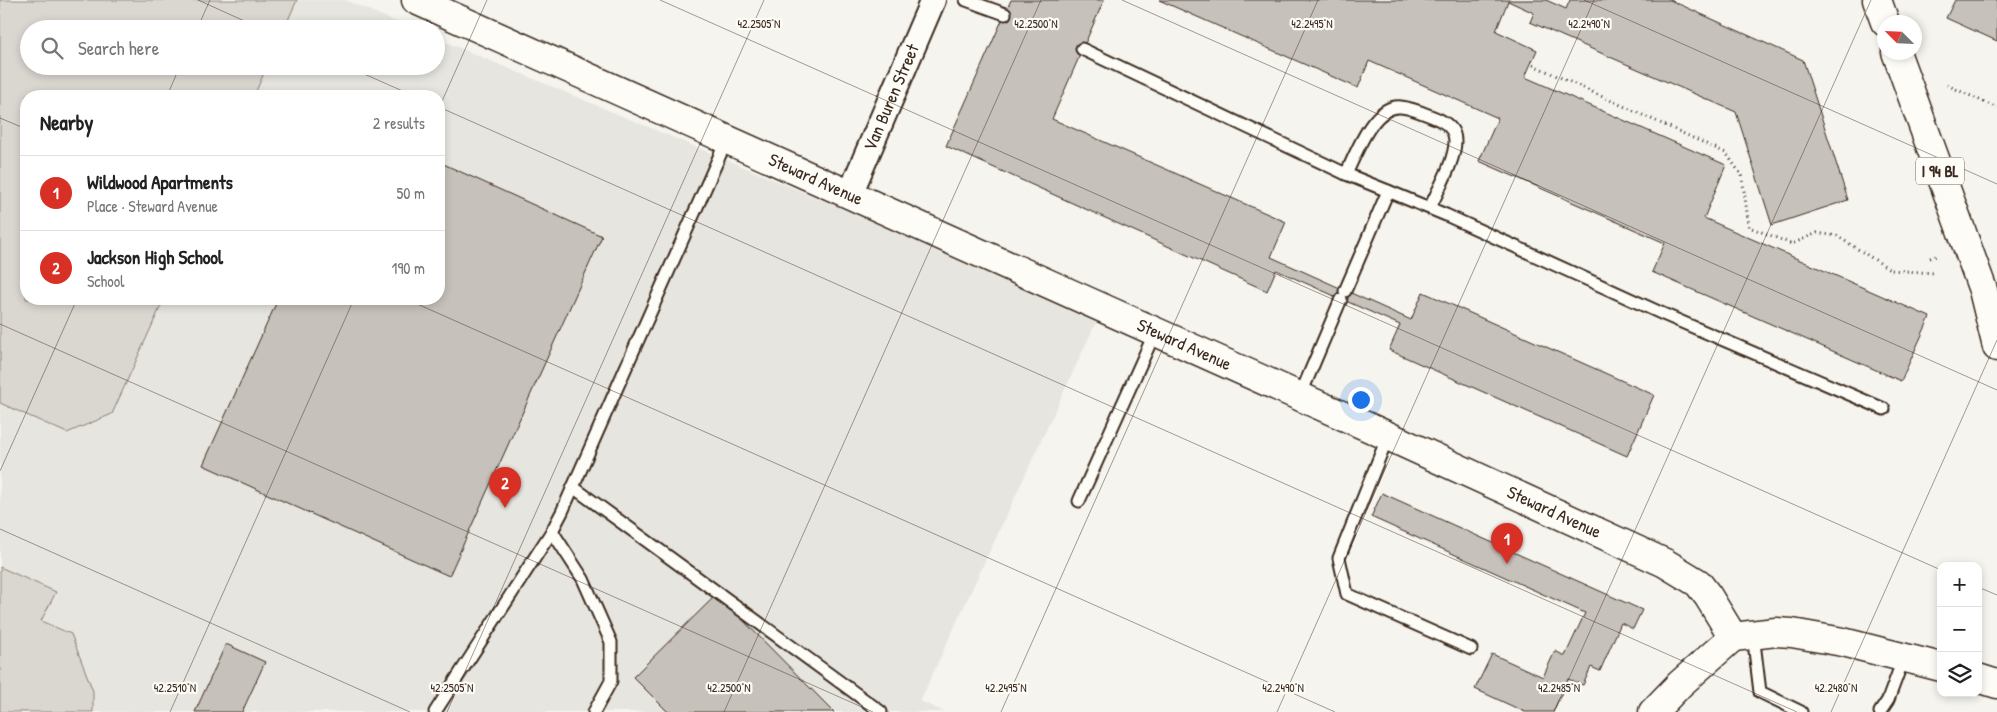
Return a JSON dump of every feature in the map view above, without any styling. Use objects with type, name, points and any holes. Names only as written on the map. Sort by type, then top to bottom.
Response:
[{"type":"main road","name":"Steward Avenue","points":[[416,0],[1300,396],[1682,572],[1698,583],[1743,636]]},
{"type":"main road","points":[[1877,0],[1882,15]]},
{"type":"main road","name":"I 94 BL","points":[[1899,60],[1990,287],[1997,347]]},
{"type":"main road","points":[[1652,712],[1680,684],[1743,636],[1776,632],[1816,636],[1904,656],[1937,666]]},
{"type":"main road","points":[[1982,679],[1997,684]]},
{"type":"street","name":"Van Buren Street","points":[[850,194],[933,0]]},
{"type":"lane","points":[[966,0],[1005,14]]},
{"type":"lane","points":[[1082,49],[1346,174],[1430,208],[1663,314],[1884,409]]},
{"type":"lane","points":[[1346,174],[1370,125],[1382,113],[1400,106],[1439,120],[1449,127],[1455,139],[1453,154],[1430,208]]},
{"type":"lane","points":[[435,712],[552,531],[727,139]]},
{"type":"lane","points":[[1300,396],[1388,191]]},
{"type":"lane","points":[[1079,501],[1155,332]]},
{"type":"lane","points":[[1388,436],[1339,558],[1347,594],[1471,649]]},
{"type":"lane","points":[[573,487],[881,712]]},
{"type":"lane","points":[[552,531],[583,579],[611,642],[611,681],[594,712]]},
{"type":"lane","points":[[1743,636],[1760,692],[1802,712]]},
{"type":"lane","points":[[1880,712],[1888,700],[1904,656]]},
{"type":"path","points":[[1534,65],[1726,153],[1742,176],[1749,227],[1792,244],[1817,233],[1837,236],[1891,270],[1934,273]]},
{"type":"path","points":[[1947,85],[1997,108]]},
{"type":"shaded area","points":[[0,0],[345,0],[392,20],[20,20],[20,75],[445,75],[445,42],[1099,316],[920,701],[944,712],[0,712]]},
{"type":"shaded area","points":[[0,0],[297,0],[288,20],[20,20],[20,75],[263,75],[257,90],[20,90],[20,305],[161,305],[112,414],[67,433],[0,403]]},
{"type":"shaded area","points":[[0,567],[56,592],[41,621],[71,634],[93,691],[93,712],[0,712]]},
{"type":"building","points":[[1011,0],[1104,0],[1052,119],[1286,222],[1271,257],[1411,320],[1423,292],[1654,395],[1627,456],[1389,350],[1400,325],[1276,270],[1267,291],[946,146]]},
{"type":"building","points":[[1159,0],[1546,0],[1566,9],[1570,0],[1670,0],[1803,60],[1848,200],[1772,225],[1736,112],[1530,22],[1534,13],[1508,1],[1496,31],[1537,50],[1525,77],[1726,165],[1704,218],[1930,317],[1901,381],[1652,272],[1665,243],[1479,161],[1498,118],[1369,61],[1358,88]]},
{"type":"building","points":[[1955,0],[1997,0],[1997,41],[1946,18]]},
{"type":"building","points":[[445,165],[602,236],[449,576],[203,465],[275,305],[445,305]]},
{"type":"building","points":[[1382,493],[1642,610],[1633,629],[1621,623],[1600,671],[1591,667],[1583,685],[1568,679],[1553,712],[1525,712],[1475,689],[1492,654],[1543,677],[1555,651],[1565,656],[1585,613],[1371,517]]},
{"type":"building","points":[[717,594],[834,712],[668,712],[633,677]]},
{"type":"building","points":[[226,644],[265,662],[242,712],[195,712]]},
{"type":"place","name":"Jackson High School","points":[[505,508]]},
{"type":"place","name":"Wildwood Apartments","points":[[1507,564]]}]
